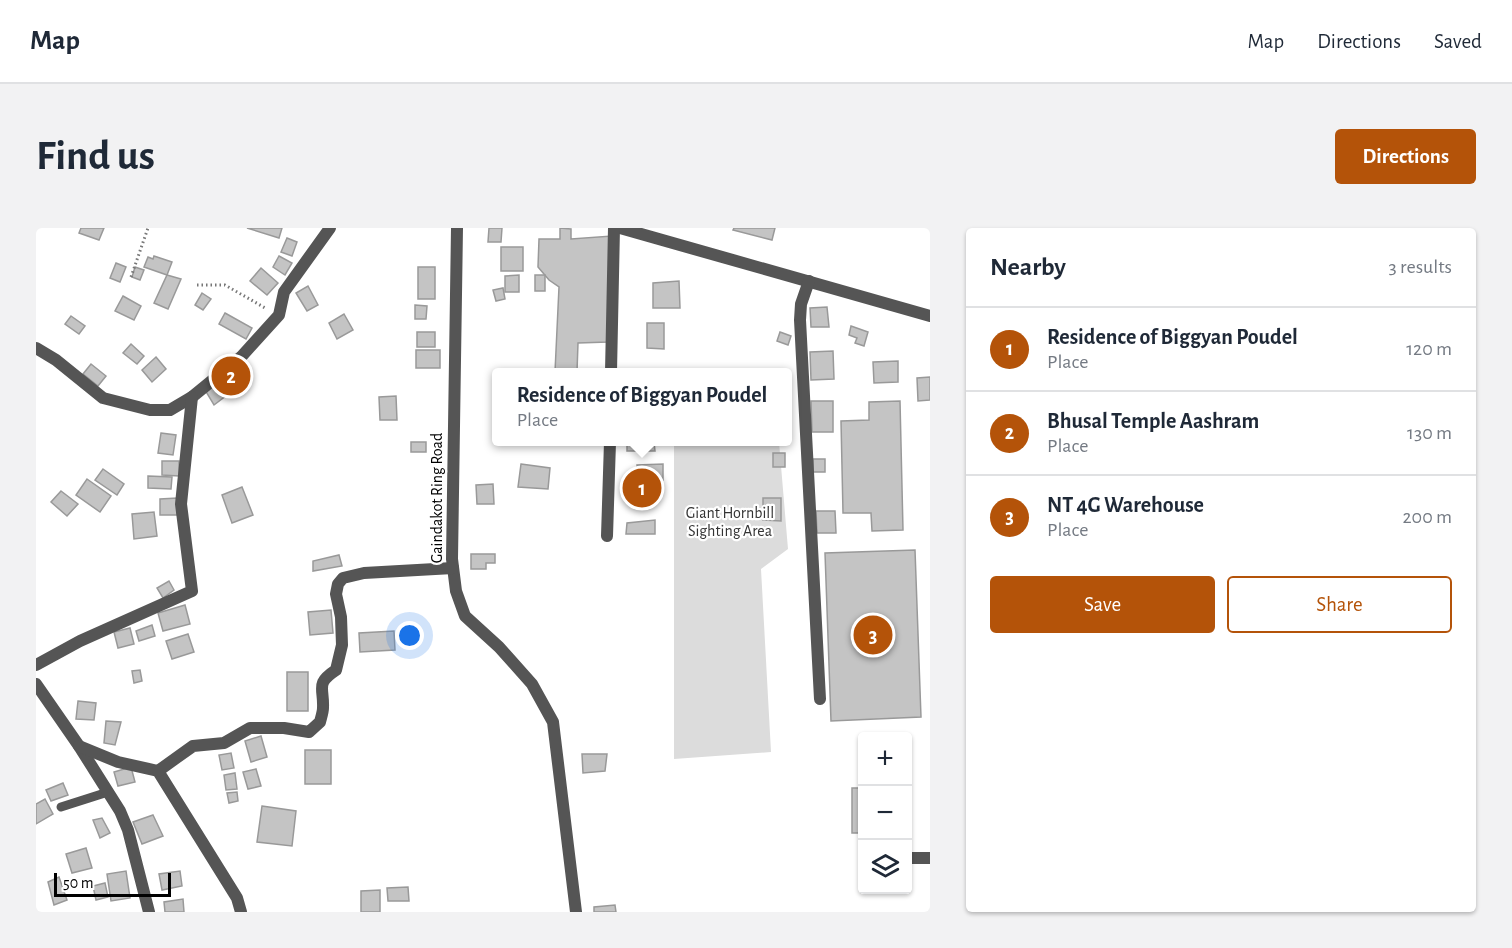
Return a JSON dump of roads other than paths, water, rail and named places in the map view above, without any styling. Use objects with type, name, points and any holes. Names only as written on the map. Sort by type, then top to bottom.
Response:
[{"type":"street","points":[[36,348],[56,360],[103,398],[150,410],[170,410],[192,397],[241,357],[279,315],[284,292],[330,228]]},
{"type":"street","name":"Gaindakot Ring Road","points":[[457,228],[453,568],[456,591],[465,615],[500,647],[532,684],[552,722],[576,912]]},
{"type":"street","points":[[611,368],[614,228]]},
{"type":"street","points":[[620,228],[930,315]]},
{"type":"street","points":[[809,281],[801,304],[800,320],[820,699]]},
{"type":"street","points":[[36,665],[80,641],[192,591],[182,504],[192,397]]},
{"type":"street","points":[[607,536],[610,446]]},
{"type":"street","points":[[158,771],[193,746],[224,743],[250,728],[284,728],[309,732],[320,722],[323,707],[320,688],[325,677],[336,670],[342,645],[341,617],[336,594],[338,584],[343,578],[364,573],[453,568]]},
{"type":"street","points":[[36,684],[120,811],[128,830],[149,912]]},
{"type":"street","points":[[79,746],[118,762],[158,771],[195,834],[237,898],[241,912]]},
{"type":"street","points":[[912,858],[930,858]]},
{"type":"lane","points":[[61,807],[108,792]]},
{"type":"place","name":"Bhusal Temple Aashram","points":[[231,376]]},
{"type":"place","name":"Residence of Biggyan Poudel","points":[[642,488]]},
{"type":"place","name":"NT 4G Warehouse","points":[[873,635]]},
{"type":"park label","name":"Giant Hornbill Sighting Area","points":[[730,522]]}]
